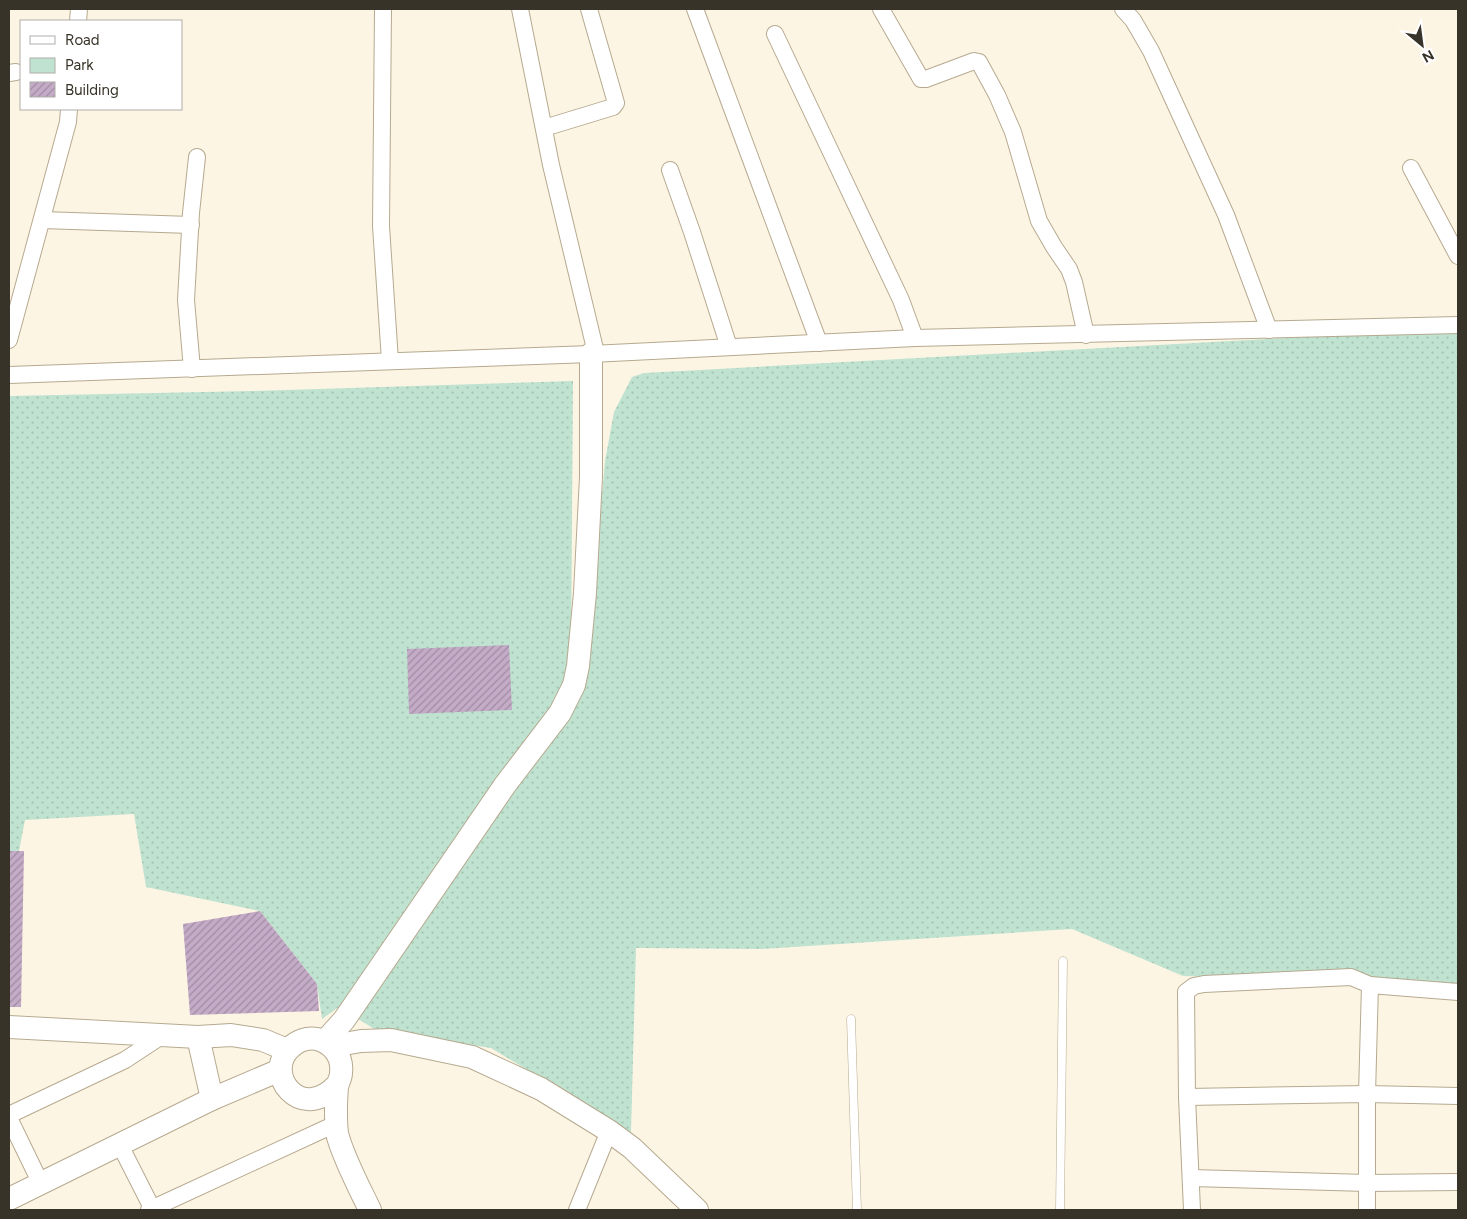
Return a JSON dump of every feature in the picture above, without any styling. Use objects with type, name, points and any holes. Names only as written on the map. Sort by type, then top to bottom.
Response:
[{"type":"street","points":[[383,9],[381,226],[390,361]]},
{"type":"street","points":[[328,1044],[505,785],[560,713],[574,685],[578,666],[585,593],[591,486],[594,353],[551,165],[520,9]]},
{"type":"street","points":[[544,128],[613,107],[616,103],[589,9]]},
{"type":"street","points":[[695,9],[819,343]]},
{"type":"street","points":[[881,9],[921,78],[926,79],[974,60],[979,62],[1013,132],[1039,221],[1069,269],[1074,282],[1086,335]]},
{"type":"street","points":[[1123,9],[1151,51],[1218,196],[1269,330]]},
{"type":"street","points":[[775,34],[901,300],[915,338]]},
{"type":"street","points":[[9,340],[70,110]]},
{"type":"street","points":[[192,369],[186,300],[197,157]]},
{"type":"street","points":[[1411,168],[1458,256]]},
{"type":"street","points":[[670,170],[729,347]]},
{"type":"street","points":[[42,220],[191,225]]},
{"type":"street","points":[[9,375],[594,353],[915,338],[1458,325]]},
{"type":"street","points":[[1192,1210],[1187,1097],[1186,992],[1194,986],[1204,984],[1351,977],[1370,985],[1458,992]]},
{"type":"street","points":[[1367,1210],[1367,1094],[1370,985]]},
{"type":"street","points":[[9,1027],[198,1037],[231,1035],[263,1040],[284,1060]]},
{"type":"street","points":[[41,1184],[9,1116],[125,1060],[163,1035]]},
{"type":"street","points":[[198,1037],[212,1099]]},
{"type":"street","points":[[333,1131],[337,1085],[342,1065],[338,1054],[328,1044],[314,1038],[304,1039],[294,1043],[284,1060],[283,1081],[289,1090],[306,1100],[333,1131],[370,1210]]},
{"type":"street","points":[[328,1044],[391,1040],[472,1057],[541,1090],[609,1131],[632,1148],[697,1210]]},
{"type":"street","points":[[9,1199],[212,1099],[284,1060]]},
{"type":"street","points":[[306,1100],[319,1099],[329,1094],[337,1085]]},
{"type":"street","points":[[1187,1097],[1367,1094],[1458,1096]]},
{"type":"street","points":[[120,1145],[152,1210],[333,1131]]},
{"type":"street","points":[[578,1210],[609,1131]]},
{"type":"street","points":[[1191,1178],[1367,1183],[1458,1182]]},
{"type":"lane","points":[[1060,1210],[1064,961]]},
{"type":"lane","points":[[850,1020],[857,1210]]},
{"type":"green space","points":[[1458,330],[1458,983],[1183,976],[1072,929],[761,949],[636,948],[631,1133],[491,1048],[376,1030],[358,1019],[585,688],[605,461],[614,412],[632,377],[644,373]]},
{"type":"green space","points":[[573,381],[571,656],[556,703],[399,929],[339,1007],[322,1019],[317,984],[260,911],[146,887],[134,814],[25,820],[19,851],[9,851],[9,396]]},
{"type":"building","points":[[509,645],[512,710],[409,714],[407,649]]},
{"type":"building","points":[[9,851],[24,851],[21,1007],[9,1007]]},
{"type":"building","points":[[260,911],[317,984],[319,1011],[190,1015],[183,924]]}]
